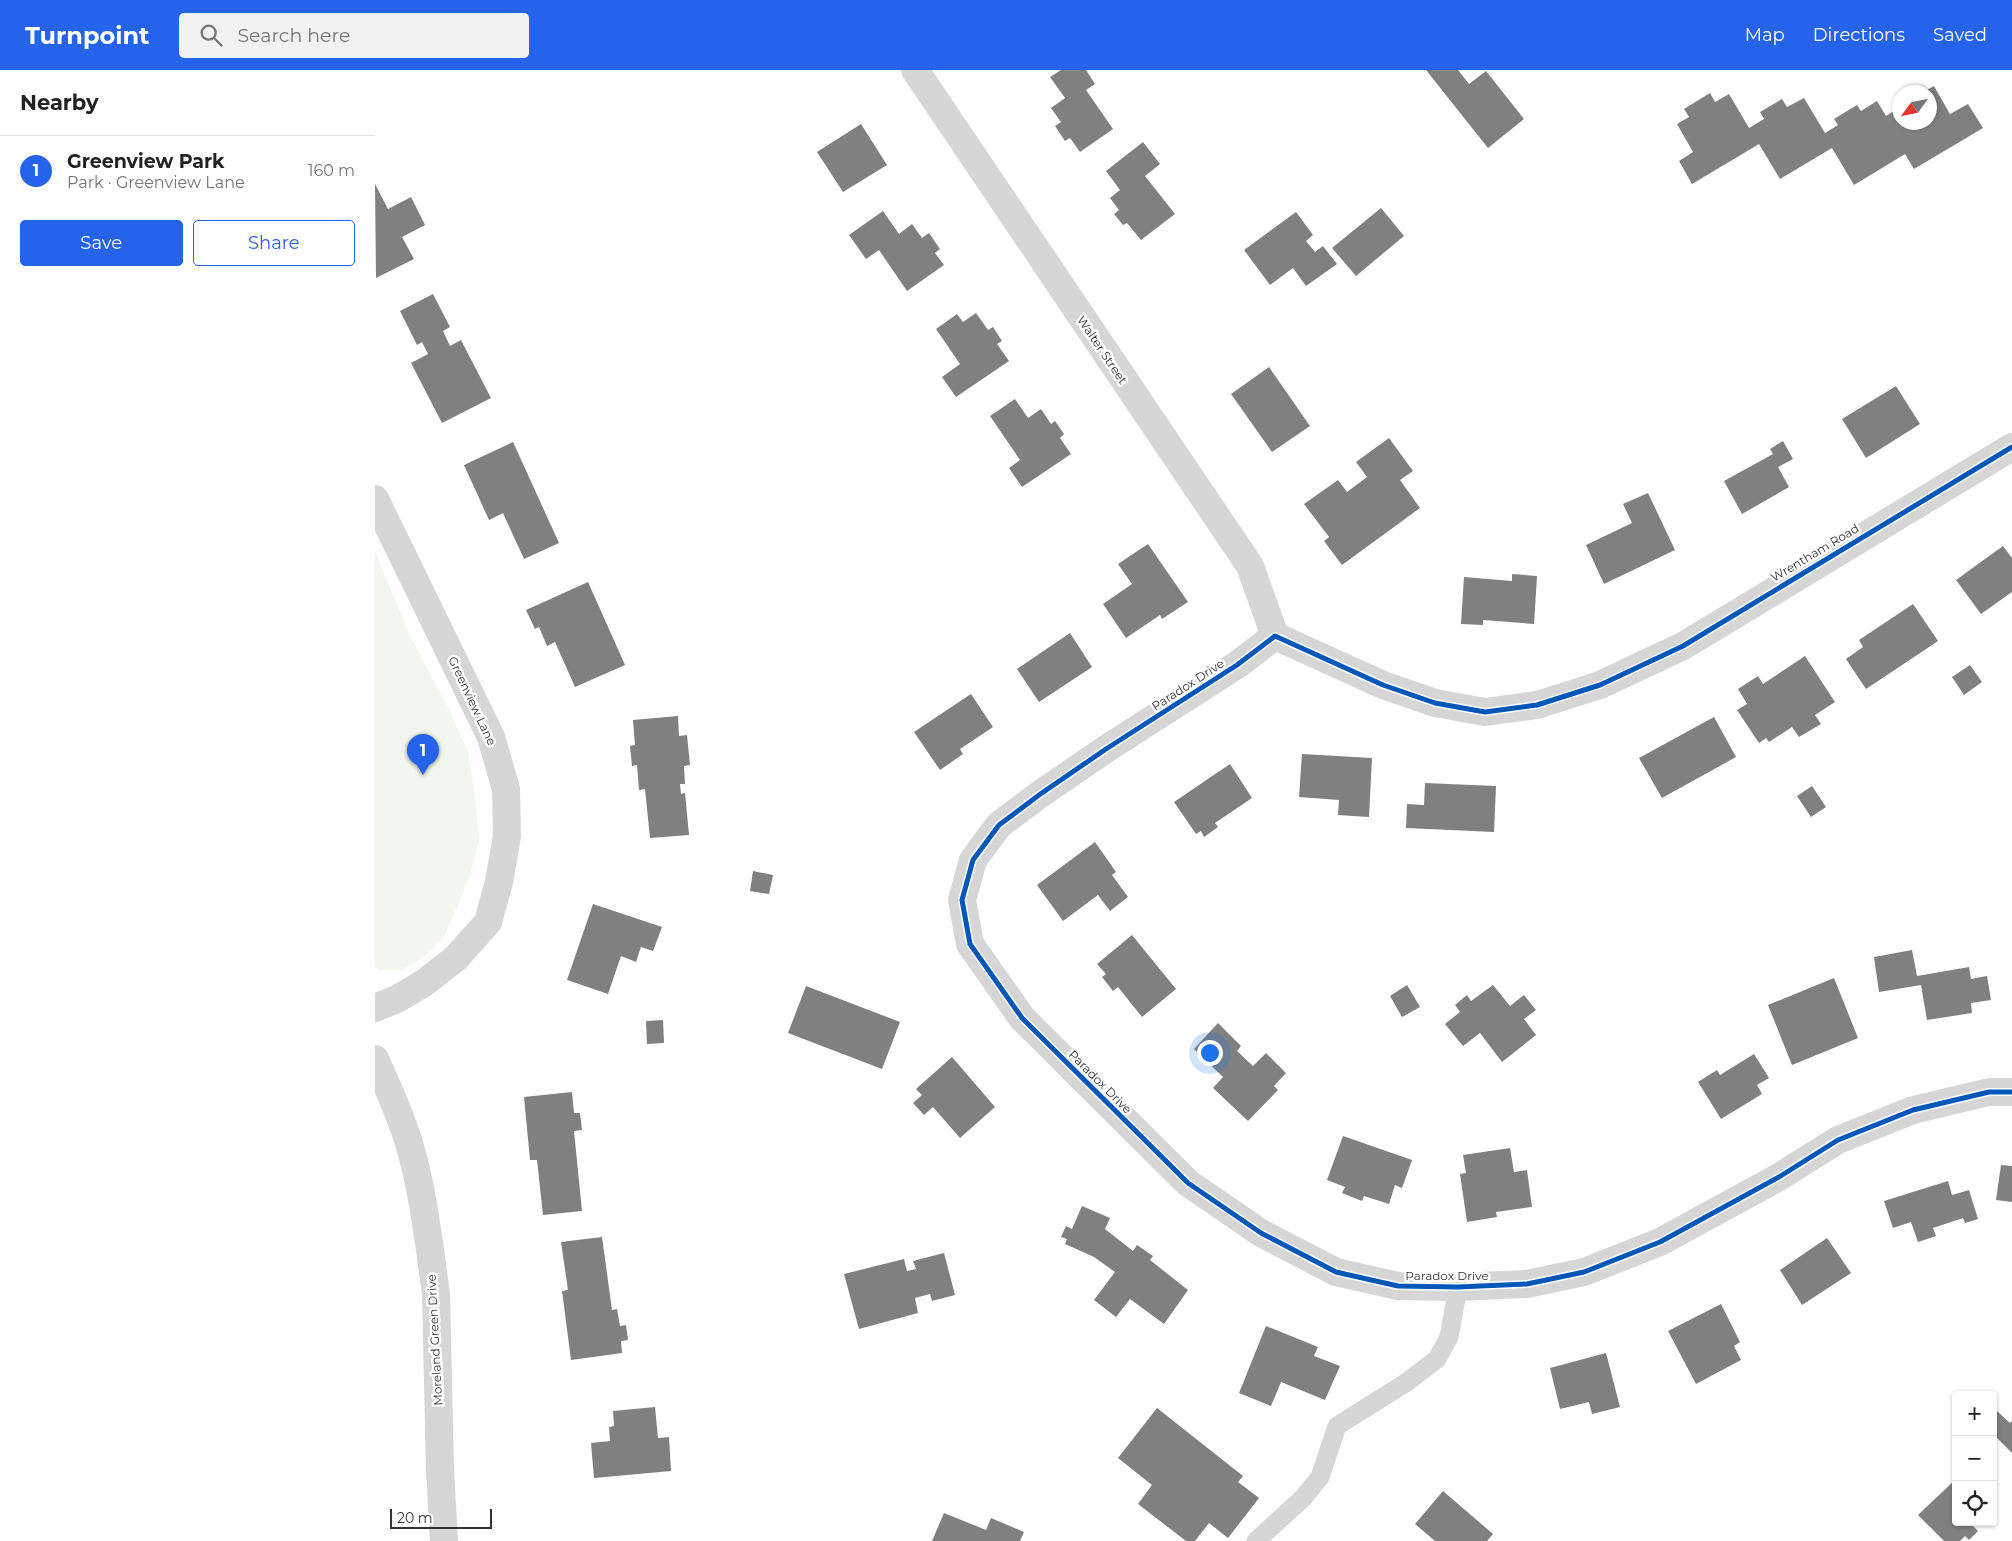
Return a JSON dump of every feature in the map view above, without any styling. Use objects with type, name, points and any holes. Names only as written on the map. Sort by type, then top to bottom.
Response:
[{"type":"street","name":"Walter Street","points":[[915,70],[1250,566],[1275,636]]},
{"type":"street","name":"Wrentham Road","points":[[1275,636],[1383,685],[1435,704],[1485,712],[1537,705],[1601,685],[1683,646],[2012,447]]},
{"type":"street","name":"Greenview Lane","points":[[375,499],[491,737],[506,789],[507,836],[499,882],[488,922],[457,958],[424,983],[375,1008]]},
{"type":"street","name":"Paradox Drive","points":[[1275,636],[1237,665],[1098,754],[999,825],[973,860],[962,900],[970,944],[1022,1018],[1188,1183],[1261,1233],[1336,1272],[1398,1286],[1458,1287],[1527,1284],[1583,1272],[1660,1242],[1779,1177],[1838,1140],[1913,1110],[1989,1092],[2012,1092]]},
{"type":"street","name":"Moreland Green Drive","points":[[375,1058],[409,1140],[415,1165],[436,1294],[440,1471],[444,1541]]},
{"type":"lane","points":[[1256,1541],[1303,1498],[1320,1477],[1337,1426],[1407,1382],[1437,1359],[1449,1337],[1458,1287]]},
{"type":"shaded area","points":[[375,552],[410,635],[450,712],[468,752],[479,841],[469,879],[444,937],[423,958],[400,970],[379,970],[375,966]]},
{"type":"building","points":[[1061,70],[1086,70],[1095,84],[1086,90],[1113,129],[1080,152],[1070,138],[1065,141],[1055,126],[1061,122],[1051,108],[1065,98],[1050,77]]},
{"type":"building","points":[[1426,70],[1458,70],[1469,84],[1486,71],[1524,119],[1488,148]]},
{"type":"building","points":[[1937,91],[1950,114],[1968,104],[1983,128],[1914,169],[1905,154],[1854,185],[1832,148],[1780,179],[1759,144],[1692,184],[1679,161],[1693,152],[1677,124],[1689,117],[1684,109],[1710,93],[1715,102],[1729,94],[1749,128],[1764,119],[1760,112],[1782,99],[1787,107],[1804,98],[1825,133],[1838,125],[1834,119],[1857,105],[1861,111],[1877,101],[1886,116],[1892,112],[1892,130],[1937,130]]},
{"type":"building","points":[[861,124],[887,165],[843,192],[817,152]]},
{"type":"building","points":[[1143,142],[1160,164],[1145,176],[1175,214],[1141,240],[1127,223],[1123,225],[1114,214],[1119,210],[1110,198],[1120,190],[1106,171]]},
{"type":"building","points":[[375,184],[388,209],[411,197],[425,225],[402,237],[414,259],[376,278]]},
{"type":"building","points":[[1381,208],[1404,236],[1356,276],[1332,248]]},
{"type":"building","points":[[883,211],[899,234],[912,224],[922,238],[929,233],[940,249],[935,253],[944,265],[907,291],[879,250],[866,259],[849,235]]},
{"type":"building","points":[[1296,212],[1313,235],[1306,241],[1315,252],[1323,246],[1337,264],[1306,286],[1293,268],[1270,285],[1244,250]]},
{"type":"building","points":[[433,294],[450,327],[443,331],[450,346],[461,340],[491,398],[442,423],[411,363],[428,354],[422,342],[417,345],[400,311]]},
{"type":"building","points":[[976,313],[988,330],[993,327],[1002,341],[997,344],[1009,361],[956,397],[942,377],[960,364],[936,329],[957,314],[963,322]]},
{"type":"building","points":[[1269,367],[1310,426],[1272,452],[1231,394]]},
{"type":"building","points":[[1896,386],[1920,424],[1866,458],[1842,419]]},
{"type":"building","points":[[1015,399],[1028,418],[1041,409],[1051,424],[1055,421],[1064,434],[1060,438],[1071,454],[1022,487],[1009,468],[1020,460],[990,416]]},
{"type":"building","points":[[1389,438],[1413,471],[1400,480],[1420,508],[1342,565],[1324,541],[1329,537],[1304,504],[1338,480],[1347,492],[1367,477],[1356,462]]},
{"type":"building","points":[[1783,441],[1793,459],[1778,467],[1789,487],[1742,514],[1724,481],[1773,454],[1770,449]]},
{"type":"building","points":[[513,442],[559,543],[524,559],[503,513],[489,520],[464,465]]},
{"type":"building","points":[[1648,493],[1675,550],[1604,584],[1586,545],[1632,523],[1623,504]]},
{"type":"building","points":[[1148,544],[1188,602],[1162,619],[1160,615],[1126,638],[1103,604],[1132,584],[1118,564]]},
{"type":"building","points":[[2003,546],[2012,558],[2012,592],[1981,614],[1956,580]]},
{"type":"building","points":[[1512,574],[1537,576],[1534,624],[1483,620],[1483,625],[1461,624],[1464,577],[1512,581]]},
{"type":"building","points":[[588,582],[625,665],[575,687],[555,642],[547,646],[539,627],[535,629],[526,610]]},
{"type":"building","points":[[1913,604],[1938,641],[1866,689],[1846,659],[1863,647],[1859,640]]},
{"type":"building","points":[[1070,633],[1092,667],[1039,702],[1017,669]]},
{"type":"building","points":[[1805,656],[1835,702],[1815,715],[1821,724],[1799,737],[1792,727],[1769,742],[1766,738],[1759,743],[1737,710],[1747,704],[1738,689],[1758,676],[1763,684]]},
{"type":"building","points":[[1970,665],[1982,682],[1964,695],[1952,677]]},
{"type":"building","points":[[971,694],[993,727],[960,749],[963,754],[940,770],[914,732]]},
{"type":"building","points":[[678,716],[679,736],[687,735],[690,765],[684,766],[685,784],[680,784],[681,794],[685,793],[689,835],[650,838],[645,789],[639,790],[637,765],[632,766],[630,746],[635,745],[633,720]]},
{"type":"building","points":[[1714,717],[1736,757],[1662,798],[1639,758]]},
{"type":"building","points":[[1302,754],[1372,758],[1369,817],[1338,815],[1339,800],[1299,797]]},
{"type":"building","points":[[1230,764],[1252,798],[1215,823],[1218,827],[1204,837],[1201,831],[1196,834],[1174,802]]},
{"type":"building","points":[[1425,783],[1496,786],[1494,832],[1406,828],[1407,804],[1424,805]]},
{"type":"building","points":[[1812,786],[1826,807],[1811,817],[1797,796]]},
{"type":"building","points":[[1095,842],[1116,872],[1112,875],[1128,897],[1110,911],[1098,895],[1063,921],[1037,885]]},
{"type":"building","points":[[753,871],[773,875],[769,894],[750,891]]},
{"type":"building","points":[[593,904],[662,927],[653,951],[641,947],[636,962],[621,956],[608,994],[567,980]]},
{"type":"building","points":[[1132,935],[1176,989],[1142,1017],[1118,987],[1113,991],[1102,977],[1106,974],[1097,964]]},
{"type":"building","points":[[1912,950],[1917,976],[1969,967],[1971,979],[1987,976],[1991,1000],[1971,1003],[1972,1013],[1927,1020],[1921,985],[1879,992],[1874,957]]},
{"type":"building","points":[[1834,978],[1858,1038],[1792,1065],[1768,1005]]},
{"type":"building","points":[[1407,985],[1420,1007],[1402,1017],[1390,996]]},
{"type":"building","points":[[1493,985],[1510,1006],[1524,995],[1536,1010],[1524,1019],[1536,1035],[1502,1062],[1480,1033],[1463,1046],[1445,1024],[1460,1012],[1455,1005],[1467,995],[1471,1001]]},
{"type":"building","points":[[806,986],[900,1022],[882,1069],[788,1033]]},
{"type":"building","points":[[663,1020],[664,1043],[647,1044],[646,1021]]},
{"type":"building","points":[[1218,1023],[1241,1046],[1237,1051],[1253,1066],[1266,1053],[1286,1073],[1274,1086],[1278,1090],[1248,1121],[1213,1088],[1223,1077],[1194,1049]]},
{"type":"building","points":[[1754,1054],[1769,1078],[1757,1085],[1762,1094],[1721,1119],[1698,1082],[1717,1070],[1720,1075]]},
{"type":"building","points":[[952,1057],[995,1107],[960,1138],[933,1107],[924,1115],[913,1103],[922,1095],[916,1089]]},
{"type":"building","points":[[572,1092],[574,1113],[580,1113],[582,1130],[574,1131],[582,1211],[543,1215],[537,1160],[530,1160],[524,1097]]},
{"type":"building","points":[[1343,1136],[1412,1160],[1402,1188],[1395,1185],[1389,1204],[1364,1196],[1362,1201],[1342,1193],[1345,1187],[1327,1180]]},
{"type":"building","points":[[1510,1148],[1514,1172],[1527,1170],[1532,1207],[1496,1212],[1497,1217],[1467,1222],[1460,1174],[1466,1173],[1463,1155]]},
{"type":"building","points":[[2001,1165],[2012,1166],[2012,1202],[1996,1200]]},
{"type":"building","points":[[1948,1181],[1952,1195],[1969,1190],[1978,1219],[1965,1223],[1963,1218],[1933,1228],[1936,1236],[1918,1242],[1911,1222],[1893,1228],[1884,1201]]},
{"type":"building","points":[[1082,1206],[1110,1218],[1105,1229],[1133,1251],[1137,1245],[1153,1256],[1150,1260],[1188,1290],[1164,1324],[1130,1299],[1116,1317],[1094,1300],[1115,1272],[1094,1257],[1065,1244],[1067,1239],[1061,1237],[1066,1226],[1072,1229]]},
{"type":"building","points":[[602,1237],[612,1310],[617,1309],[620,1326],[626,1325],[628,1340],[621,1341],[622,1353],[571,1360],[562,1291],[568,1290],[561,1242]]},
{"type":"building","points":[[1827,1238],[1851,1273],[1802,1305],[1780,1270]]},
{"type":"building","points":[[944,1253],[955,1295],[932,1301],[930,1294],[915,1298],[918,1313],[859,1329],[844,1274],[904,1259],[907,1271],[916,1269],[913,1261]]},
{"type":"building","points":[[1721,1304],[1740,1342],[1734,1346],[1741,1360],[1696,1384],[1668,1331]]},
{"type":"building","points":[[1266,1326],[1318,1347],[1314,1356],[1340,1366],[1325,1400],[1281,1382],[1271,1406],[1239,1393]]},
{"type":"building","points":[[1606,1353],[1620,1407],[1592,1414],[1589,1402],[1560,1409],[1550,1368]]},
{"type":"building","points":[[655,1407],[658,1438],[669,1437],[671,1471],[594,1478],[591,1443],[610,1441],[609,1427],[614,1426],[613,1411]]},
{"type":"building","points":[[1157,1408],[1243,1476],[1238,1482],[1259,1498],[1228,1538],[1209,1523],[1195,1541],[1186,1541],[1138,1504],[1152,1485],[1118,1458]]},
{"type":"building","points":[[1997,1411],[2010,1423],[2012,1421],[2012,1453],[1997,1438]]},
{"type":"building","points":[[1952,1483],[1952,1526],[1973,1526],[1978,1531],[1969,1540],[1965,1536],[1960,1541],[1944,1541],[1918,1515]]},
{"type":"building","points":[[1443,1491],[1493,1534],[1487,1541],[1435,1541],[1415,1524]]},
{"type":"building","points":[[944,1513],[986,1530],[991,1518],[1024,1532],[1020,1541],[932,1541]]},
{"type":"cycle path","points":[[2012,447],[1683,646],[1600,685],[1537,705],[1485,712],[1435,703],[1383,685],[1275,636],[1237,665],[1106,749],[999,825],[973,860],[962,900],[970,944],[1022,1018],[1188,1183],[1261,1233],[1336,1272],[1398,1286],[1458,1287],[1527,1284],[1584,1272],[1660,1242],[1779,1177],[1838,1140],[1913,1110],[1989,1092],[2012,1092]]},
{"type":"place","name":"Greenview Park","points":[[423,775]]}]
